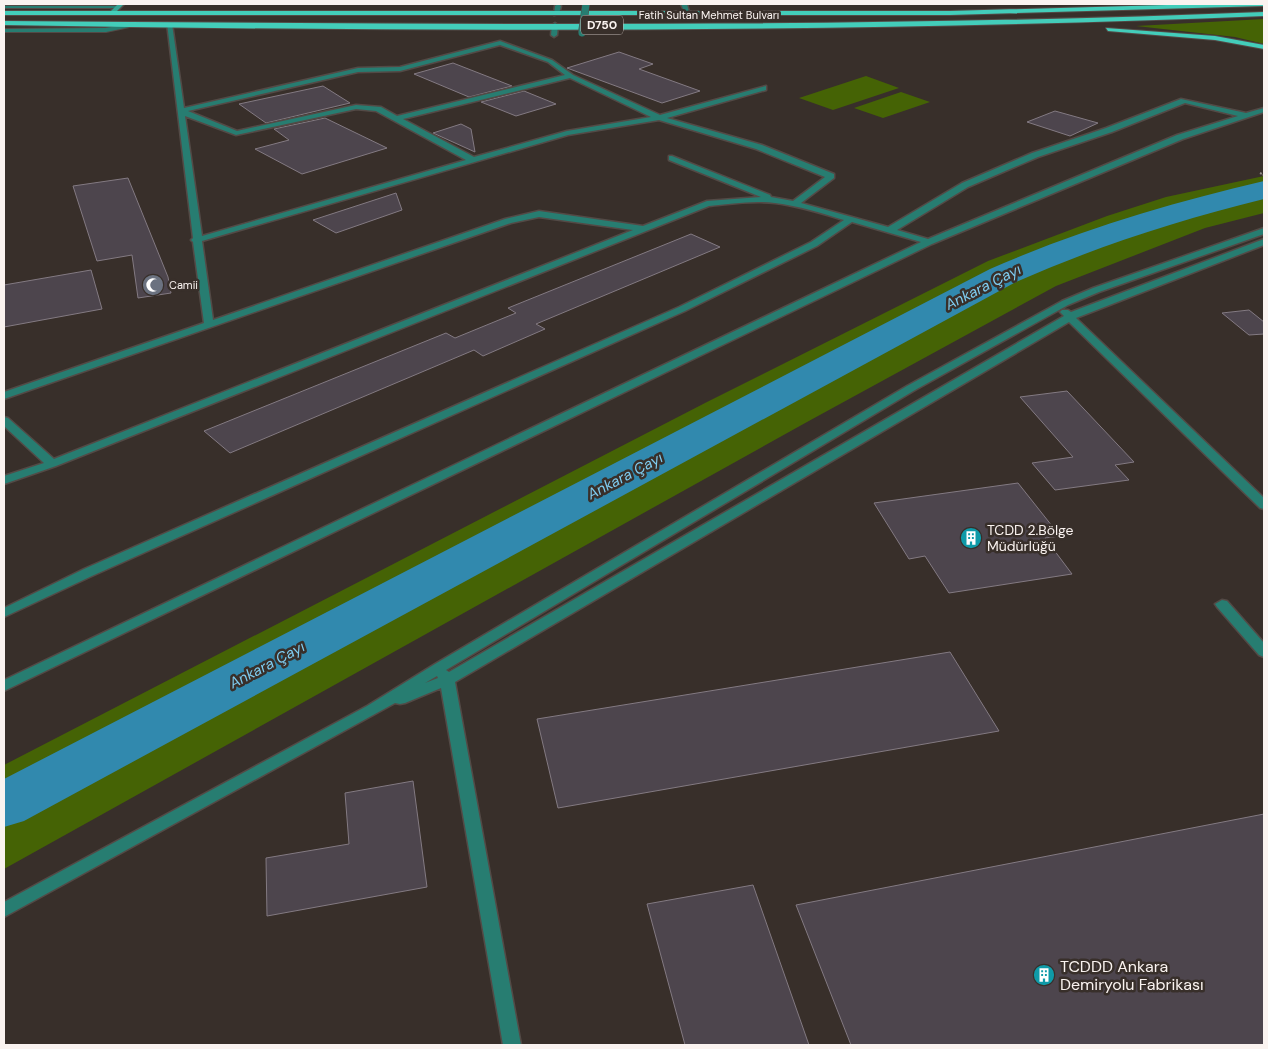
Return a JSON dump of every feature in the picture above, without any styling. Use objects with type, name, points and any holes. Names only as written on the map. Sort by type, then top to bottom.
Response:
[{"type":"highway","points":[[950,13],[1047,4]]},
{"type":"highway","name":"Fatih Sultan Mehmet Bulvarı","points":[[4,13],[950,13],[1264,4]]},
{"type":"highway","name":"Fatih Sultan Mehmet Bulvarı","points":[[4,24],[807,26],[1028,23],[1264,14]]},
{"type":"highway","points":[[1028,23],[1164,32],[1215,38],[1264,47]]},
{"type":"main road","points":[[112,13],[120,5]]},
{"type":"street","points":[[582,33],[586,4]]},
{"type":"street","points":[[684,4],[688,14]]},
{"type":"street","points":[[556,14],[558,6]]},
{"type":"street","points":[[169,24],[196,240],[209,325]]},
{"type":"street","points":[[554,35],[556,25]]},
{"type":"street","points":[[180,111],[358,70],[400,69],[500,44],[550,61],[571,76],[659,118],[759,147],[831,176],[794,204]]},
{"type":"street","points":[[396,118],[571,76]]},
{"type":"street","points":[[196,240],[567,133],[659,118],[763,88]]},
{"type":"street","points":[[888,231],[974,182],[1035,155],[1109,130],[1184,101],[1244,115]]},
{"type":"street","points":[[180,111],[236,132],[356,107],[378,109],[473,160]]},
{"type":"street","points":[[4,686],[929,242],[1180,137],[1264,110]]},
{"type":"street","points":[[672,158],[774,200],[851,219],[929,242]]},
{"type":"street","points":[[4,480],[52,464],[647,230],[707,204],[744,200],[774,200]]},
{"type":"street","points":[[4,396],[498,224],[540,214],[647,230]]},
{"type":"street","points":[[4,613],[98,568],[682,309],[814,244],[851,219]]},
{"type":"street","points":[[443,674],[911,388],[1059,306],[1096,290],[1264,231]]},
{"type":"street","points":[[4,910],[372,710],[443,674],[1071,317],[1264,242]]},
{"type":"street","points":[[1059,306],[1264,505]]},
{"type":"street","points":[[4,420],[52,464]]},
{"type":"street","points":[[1222,604],[1264,652]]},
{"type":"street","points":[[443,674],[512,1045]]},
{"type":"lane","points":[[4,7],[120,5]]},
{"type":"lane","points":[[4,31],[106,30],[140,24]]},
{"type":"path","points":[[1260,173],[1264,175]]},
{"type":"green space","points":[[1264,19],[1264,44],[1235,37],[1136,26]]},
{"type":"green space","points":[[866,76],[899,88],[833,110],[799,98]]},
{"type":"green space","points":[[901,92],[930,102],[883,118],[854,108]]},
{"type":"green space","points":[[1264,176],[1264,213],[1205,228],[1056,286],[807,422],[4,869],[4,765],[705,403],[988,261],[1107,216],[1166,197]]},
{"type":"building","points":[[619,52],[653,64],[639,69],[700,91],[662,103],[567,68]]},
{"type":"building","points":[[453,63],[512,86],[469,97],[414,74]]},
{"type":"building","points":[[323,86],[350,103],[266,123],[239,104]]},
{"type":"building","points":[[524,91],[556,104],[516,116],[481,102]]},
{"type":"building","points":[[1055,111],[1098,123],[1070,136],[1027,122]]},
{"type":"building","points":[[325,118],[387,148],[302,174],[255,149],[289,140],[274,129]]},
{"type":"building","points":[[461,124],[471,129],[475,152],[433,133]]},
{"type":"building","points":[[128,178],[168,277],[171,293],[138,298],[132,255],[97,261],[73,186]]},
{"type":"building","points":[[396,193],[402,210],[336,233],[313,220]]},
{"type":"building","points":[[691,234],[720,247],[536,324],[545,329],[483,356],[474,350],[230,453],[204,431],[446,333],[455,338],[516,313],[508,308]]},
{"type":"building","points":[[91,270],[102,309],[4,327],[4,285]]},
{"type":"building","points":[[1249,310],[1264,322],[1264,334],[1249,335],[1222,313]]},
{"type":"building","points":[[1067,391],[1134,462],[1115,465],[1129,480],[1055,490],[1032,463],[1073,457],[1020,397]]},
{"type":"building","name":"TCDD 2.Bölge Müdürlüğü","points":[[1018,483],[1060,536],[1045,538],[1072,574],[949,593],[925,556],[909,559],[874,503]]},
{"type":"building","points":[[950,652],[999,731],[558,808],[537,719]]},
{"type":"building","points":[[413,781],[427,887],[267,916],[266,858],[349,844],[345,793]]},
{"type":"building","name":"TCDDD Ankara Demiryolu Fabrikası","points":[[1264,814],[1264,1045],[851,1045],[796,905]]},
{"type":"building","points":[[753,885],[809,1045],[685,1045],[647,904]]},
{"type":"waterway","name":"Ankara Çayı","points":[[4,805],[1002,276],[1066,249],[1131,226],[1264,190]]},
{"type":"place","name":"Camii","points":[[153,285]]},
{"type":"place","name":"TCDD 2.Bölge Müdürlüğü","points":[[971,538]]},
{"type":"place","name":"TCDDD Ankara Demiryolu Fabrikası","points":[[1044,975]]}]
